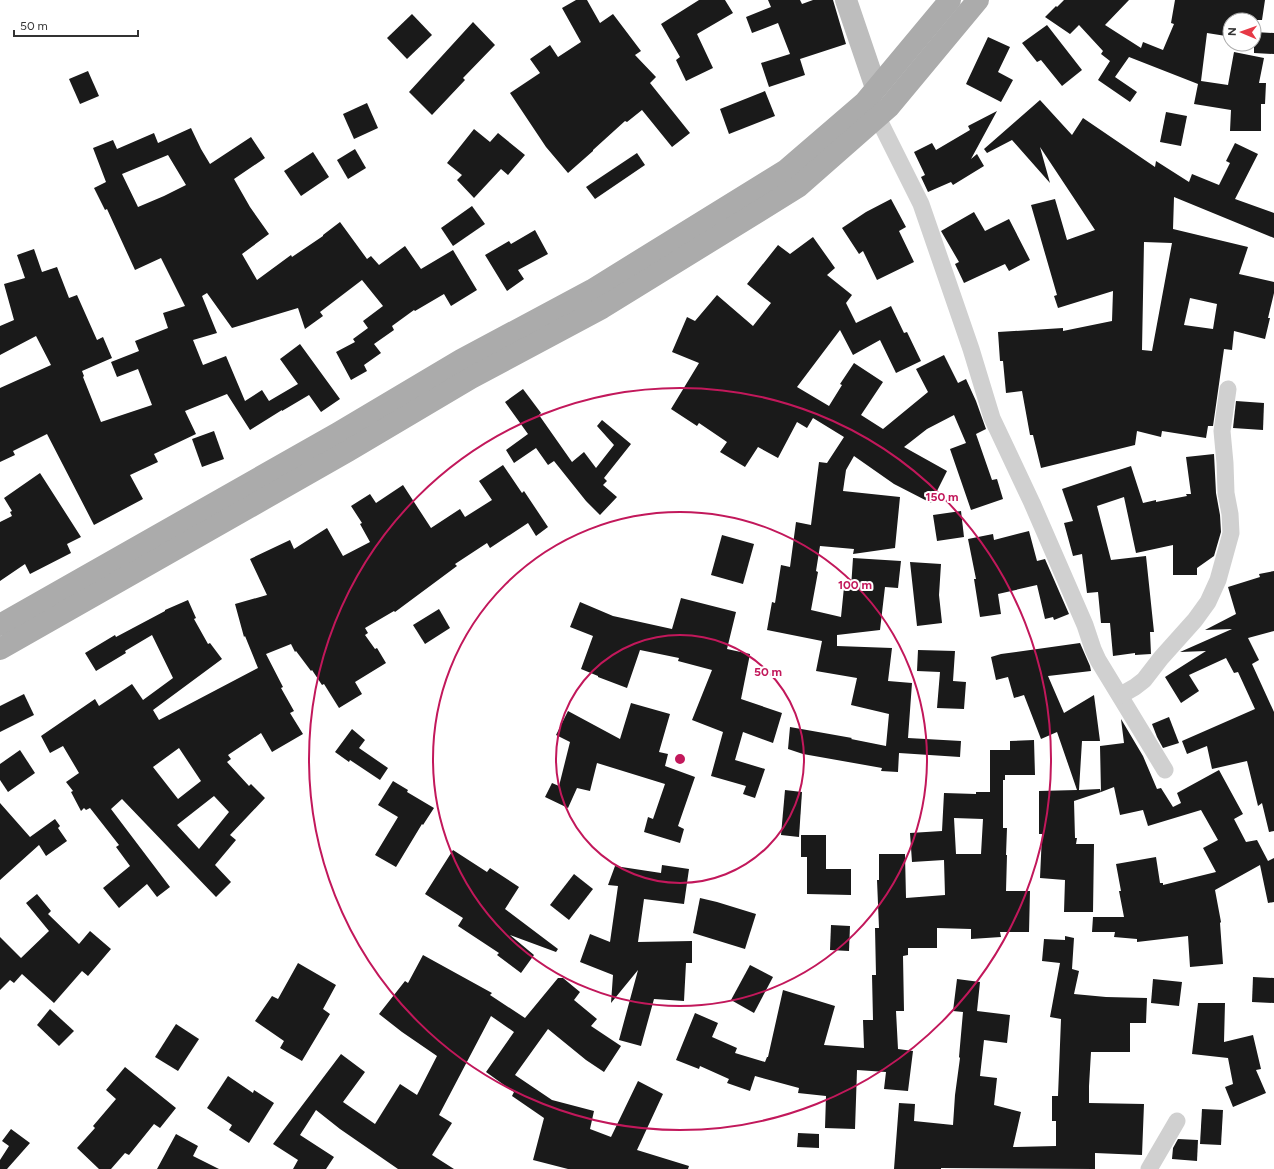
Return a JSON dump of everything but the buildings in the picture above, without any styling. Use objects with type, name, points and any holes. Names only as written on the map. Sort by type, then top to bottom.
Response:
[{"type":"main road","points":[[0,625],[338,433],[461,360],[598,286],[786,170],[864,102],[950,0]]},
{"type":"main road","points":[[0,649],[348,451],[471,378],[602,308],[798,187],[889,107],[978,0]]},
{"type":"street","points":[[846,0],[876,88]]},
{"type":"street","points":[[878,118],[921,204],[971,349],[992,418],[1032,503],[1085,625],[1093,649],[1098,660],[1121,695],[1165,770]]},
{"type":"street","points":[[1121,695],[1144,680],[1161,658],[1195,620],[1208,602],[1218,580],[1231,533],[1230,514],[1226,493],[1226,463],[1222,431],[1228,389]]},
{"type":"street","points":[[1150,1169],[1177,1121]]}]
